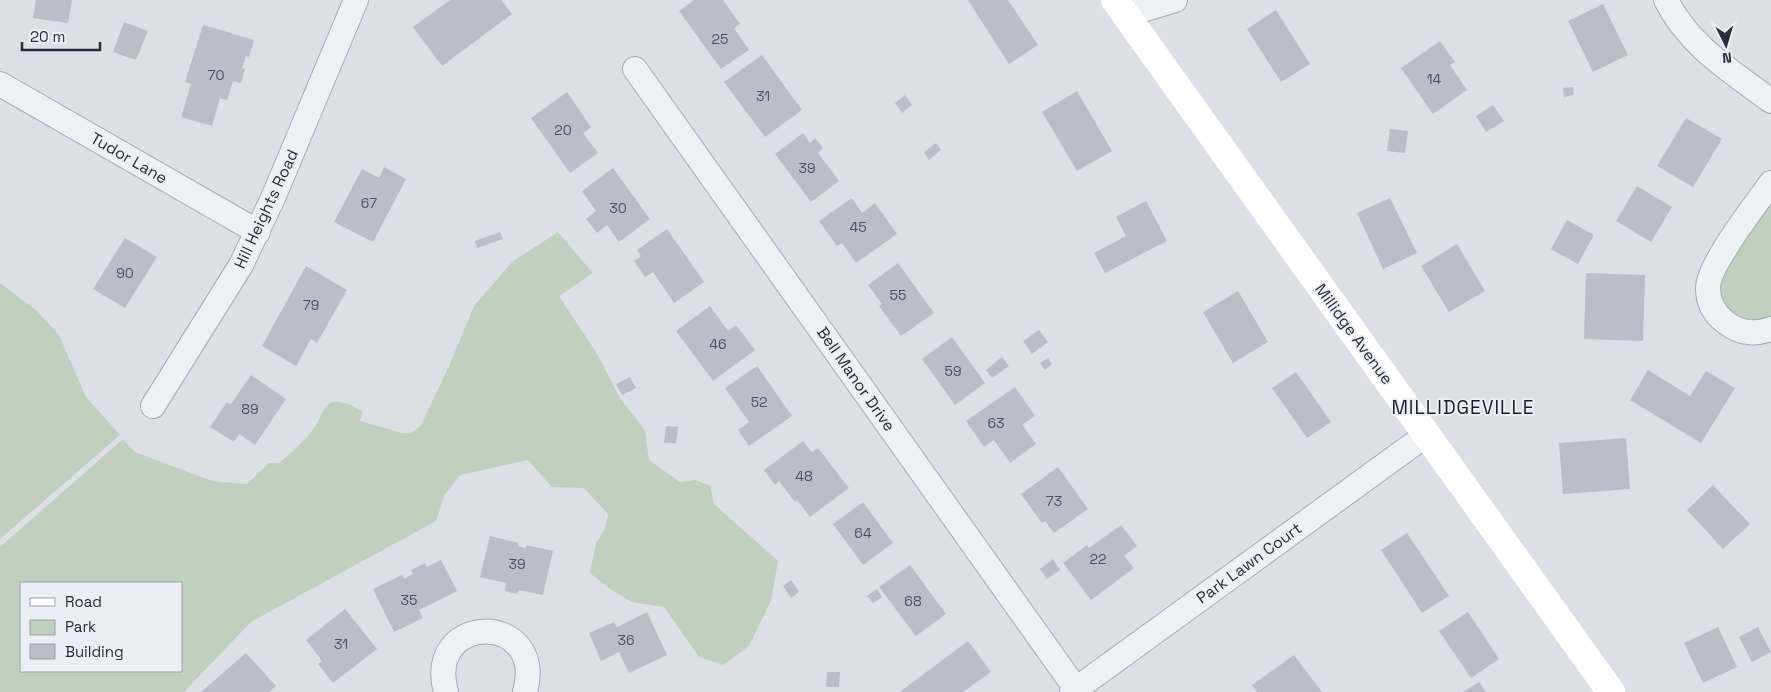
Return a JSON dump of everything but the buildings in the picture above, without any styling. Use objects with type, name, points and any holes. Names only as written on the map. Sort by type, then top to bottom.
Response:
[{"type":"street","name":"Hill Heights Road","points":[[153,406],[241,265],[258,232],[356,0]]},
{"type":"street","points":[[1121,8],[1175,0]]},
{"type":"street","points":[[1666,0],[1675,17],[1689,36],[1714,58],[1771,101]]},
{"type":"street","name":"Millidge Avenue","points":[[1121,8],[1611,692]]},
{"type":"street","name":"Bell Manor Drive","points":[[635,69],[1074,690]]},
{"type":"street","name":"Tudor Lane","points":[[0,84],[258,232]]},
{"type":"street","points":[[1771,183],[1713,268],[1708,287],[1710,303],[1718,315],[1731,327],[1744,333],[1761,333],[1771,329]]},
{"type":"street","name":"Park Lawn Court","points":[[1074,690],[1426,435]]},
{"type":"street","points":[[446,692],[442,677],[444,663],[450,650],[460,640],[472,633],[487,631],[501,634],[513,641],[522,651],[528,665],[528,679],[525,692]]},
{"type":"green space","points":[[1771,183],[1771,329],[1718,315],[1713,268]]},
{"type":"green space","points":[[558,232],[593,273],[559,296],[596,352],[620,398],[645,430],[649,460],[680,482],[696,480],[710,486],[714,504],[778,561],[771,601],[749,646],[723,665],[699,657],[664,607],[632,602],[610,589],[590,573],[596,543],[605,529],[608,514],[584,488],[552,487],[528,460],[460,475],[444,496],[436,521],[251,622],[184,692],[0,692],[0,547],[123,439],[135,452],[212,481],[247,484],[269,463],[279,463],[300,444],[313,429],[325,407],[333,402],[345,403],[363,411],[360,421],[402,433],[413,432],[421,425],[449,366],[474,306],[512,262]]},
{"type":"green space","points":[[0,283],[37,311],[59,335],[86,397],[120,435],[0,539]]},
{"type":"district","name":"MILLIDGEVILLE","points":[[1463,407]]}]
